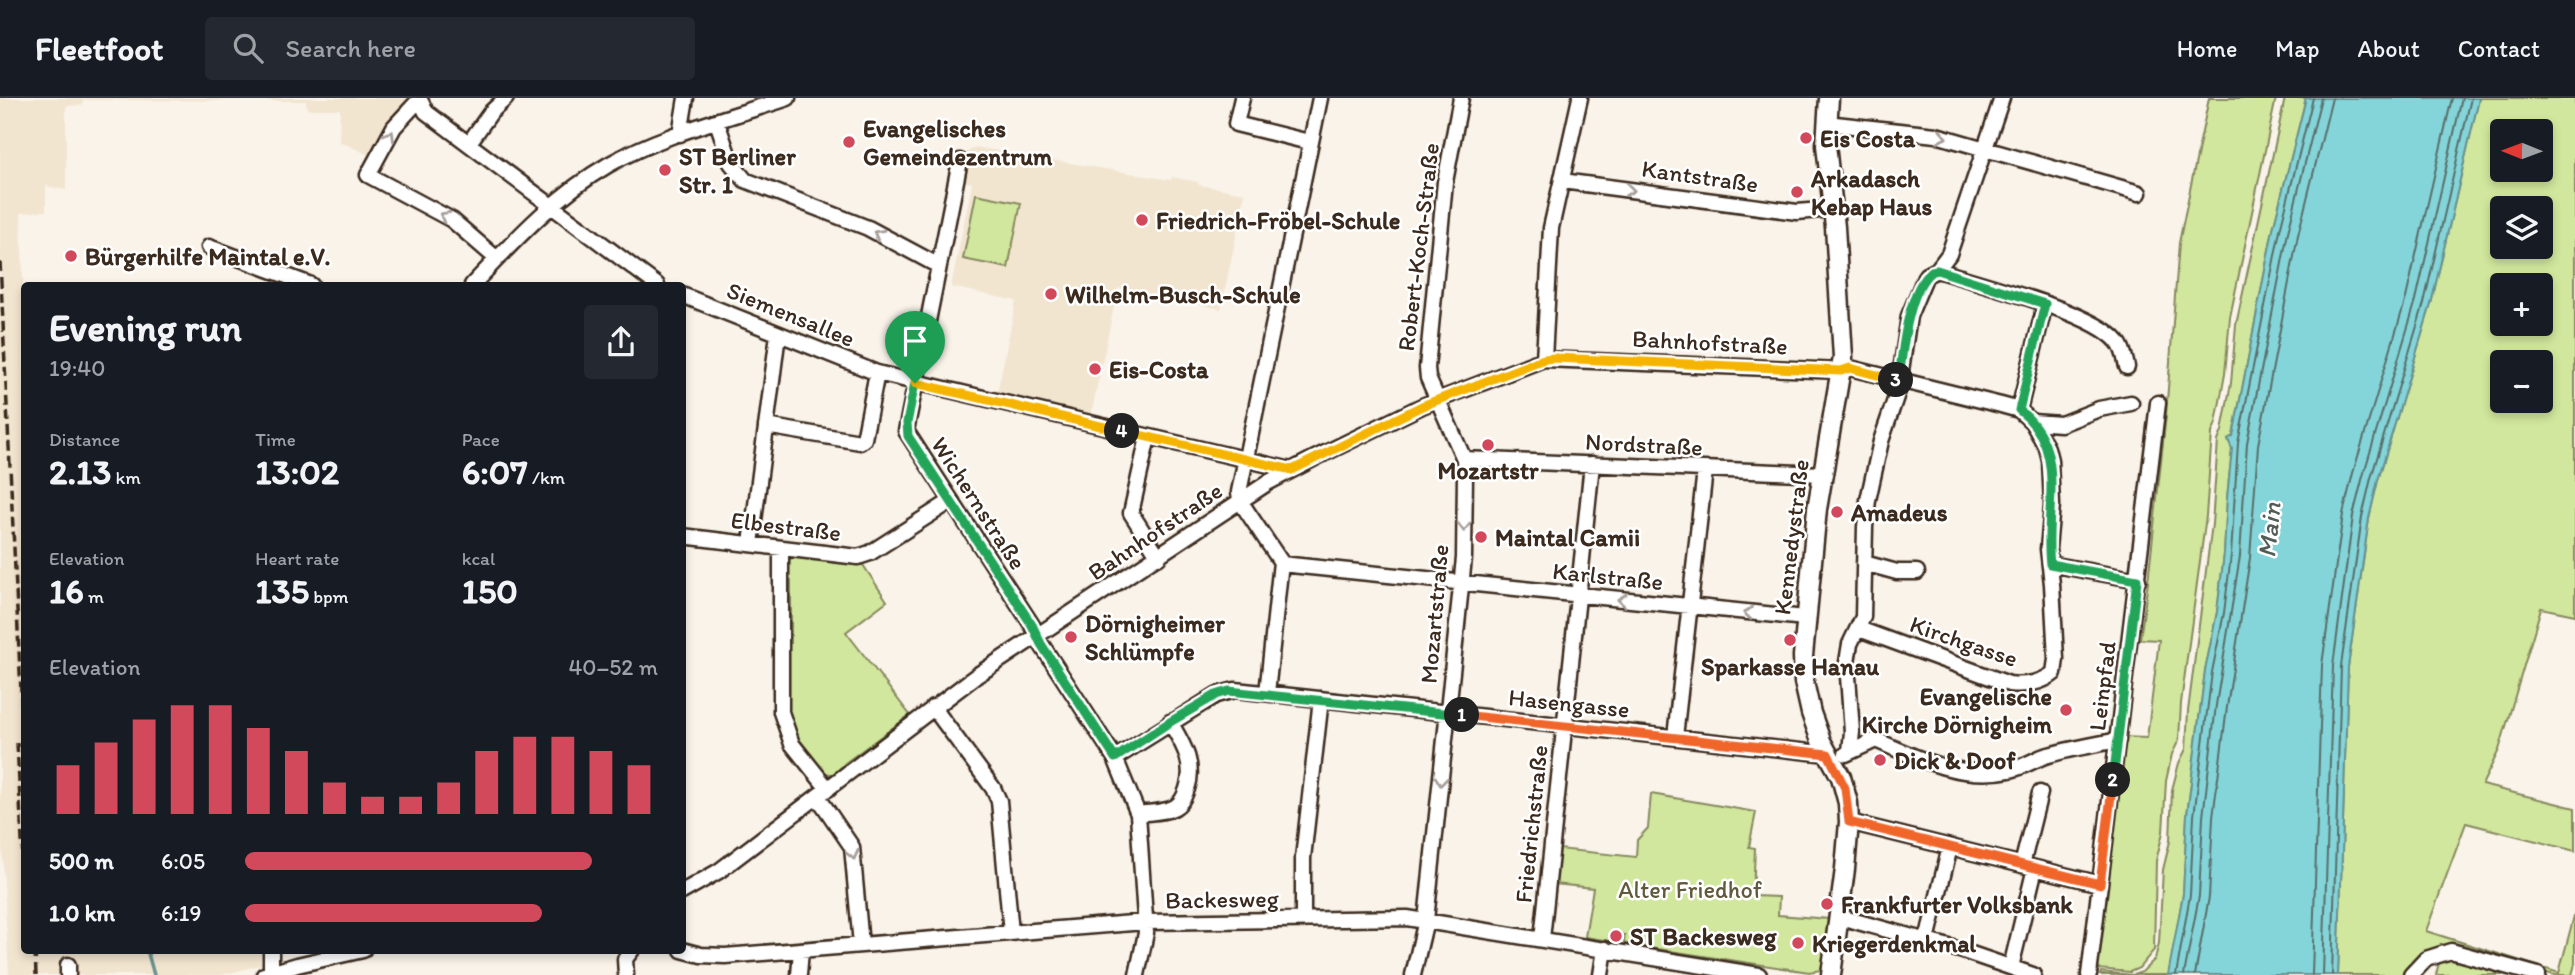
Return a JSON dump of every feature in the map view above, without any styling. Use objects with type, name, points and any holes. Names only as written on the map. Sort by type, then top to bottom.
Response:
[{"type":"main road","name":"Kennedystraße","points":[[1829,98],[1826,145],[1842,332],[1841,371],[1822,474],[1803,656],[1806,692],[1817,731],[1847,796],[1849,822],[1840,917],[1831,975]]},
{"type":"street","points":[[468,143],[491,111],[506,98]]},
{"type":"street","points":[[680,134],[686,98]]},
{"type":"street","points":[[475,282],[551,207],[610,163],[680,134],[788,98]]},
{"type":"street","points":[[1242,98],[1236,124],[1309,142]]},
{"type":"street","points":[[1267,693],[1281,564],[1240,501],[1239,492],[1320,98]]},
{"type":"street","name":"Robert-Koch-Straße","points":[[1438,400],[1428,378],[1427,368],[1445,182],[1461,98]]},
{"type":"street","points":[[1544,359],[1551,228],[1580,98]]},
{"type":"street","points":[[1850,751],[1852,732],[1847,662],[1850,644],[1863,617],[1866,518],[1881,441],[1897,398],[1909,316],[1926,275],[1937,270],[1949,254],[2002,98]]},
{"type":"street","points":[[496,259],[452,220],[368,175],[394,127],[419,99],[426,112],[651,282]]},
{"type":"street","points":[[717,122],[732,163],[745,180],[868,228],[939,266]]},
{"type":"street","points":[[1826,123],[1932,134],[2139,193]]},
{"type":"street","name":"Wichernstraße","points":[[960,161],[906,430],[1115,758],[1138,814],[1146,933],[1137,975]]},
{"type":"street","name":"Kantstraße","points":[[1562,181],[1797,212],[1833,209]]},
{"type":"street","points":[[209,247],[303,282]]},
{"type":"street","points":[[1937,270],[2045,304],[2088,321],[2120,344],[2127,368]]},
{"type":"street","name":"Siemensallee","points":[[686,298],[877,373],[1292,470]]},
{"type":"street","points":[[2045,304],[2019,410],[2032,422],[2047,448],[2052,472],[2048,549],[2050,564],[2137,580]]},
{"type":"street","points":[[751,544],[778,334]]},
{"type":"street","name":"Bahnhofstraße","points":[[686,890],[719,871],[933,708],[1037,635],[1159,557],[1240,501],[1292,470],[1438,400],[1544,359],[1841,371],[1850,368],[2019,410]]},
{"type":"street","points":[[766,426],[860,442],[864,439],[877,373]]},
{"type":"street","name":"Mozartstraße","points":[[1413,975],[1426,920],[1462,584],[1464,458],[1438,400]]},
{"type":"street","points":[[2032,422],[2061,424],[2099,409],[2131,403]]},
{"type":"street","name":"Leinpfad","points":[[2089,975],[2158,403]]},
{"type":"street","points":[[1148,437],[1131,513],[1159,557]]},
{"type":"street","name":"Nordstraße","points":[[1464,458],[1822,474]]},
{"type":"street","name":"Friedrichstraße","points":[[1542,939],[1592,464]]},
{"type":"street","points":[[1675,737],[1705,470]]},
{"type":"street","name":"Elbestraße","points":[[686,536],[853,557],[864,556],[951,501]]},
{"type":"street","points":[[781,548],[780,712],[792,744],[823,793],[854,851],[861,945]]},
{"type":"street","points":[[1864,563],[1897,572],[1917,572]]},
{"type":"street","name":"Karlstraße","points":[[1281,564],[1805,618]]},
{"type":"street","name":"Kirchgasse","points":[[1859,629],[2009,684],[2024,685],[2038,681],[2054,673],[2056,659],[2050,564]]},
{"type":"street","name":"Hasengasse","points":[[1115,758],[1170,722],[1223,692],[1235,690],[1565,724],[1832,759]]},
{"type":"street","points":[[1303,920],[1303,858],[1321,699]]},
{"type":"street","points":[[933,708],[993,788],[999,801],[1011,933]]},
{"type":"street","points":[[1138,814],[1174,808],[1186,792],[1189,782],[1189,757],[1170,722]]},
{"type":"street","points":[[1832,759],[1875,740],[1942,766],[1987,772],[2010,770],[2049,755],[2118,740]]},
{"type":"street","points":[[2011,967],[2040,793]]},
{"type":"street","points":[[1849,822],[2100,884]]},
{"type":"street","points":[[1927,940],[1950,847]]},
{"type":"street","points":[[1840,917],[1927,940],[2033,975]]},
{"type":"street","name":"Backesweg","points":[[686,951],[713,956],[1145,922],[1406,918],[1605,948],[1759,975]]},
{"type":"street","points":[[1601,975],[1605,948]]},
{"type":"street","points":[[799,975],[801,950]]},
{"type":"street","points":[[2411,975],[2426,959],[2451,951],[2538,975]]},
{"type":"street","points":[[271,954],[269,974],[345,954]]},
{"type":"street","points":[[626,975],[625,959],[629,954]]},
{"type":"shaded area","points":[[0,98],[408,98],[407,104],[371,156],[339,141],[340,109],[307,109],[306,101],[83,100],[83,105],[66,106],[66,190],[46,186],[46,211],[21,213],[23,282],[21,282],[21,954],[260,954],[261,965],[222,975],[9,975],[0,810]]},
{"type":"shaded area","points":[[975,147],[1171,180],[1172,177],[1245,193],[1221,309],[1118,288],[1091,415],[997,394],[1016,301],[951,287],[972,183],[960,180],[966,153]]},
{"type":"green space","points":[[2209,98],[2276,98],[2230,317],[2225,374],[2212,433],[2206,516],[2181,703],[2179,740],[2172,754],[2166,781],[2163,832],[2156,861],[2154,950],[2139,968],[2130,972],[2099,969],[2096,975],[2122,737],[2147,738],[2159,640],[2140,639],[2166,415],[2179,243]]},
{"type":"green space","points":[[2285,98],[2306,98],[2273,229],[2233,436],[2228,439],[2232,449],[2224,554],[2217,612],[2205,671],[2187,815],[2183,894],[2169,974],[2133,975],[2142,972],[2155,959],[2159,943],[2163,870],[2170,841],[2172,790],[2179,763],[2186,749],[2188,711],[2212,524],[2218,441],[2231,383],[2236,325]]},
{"type":"green space","points":[[2479,98],[2575,98],[2575,615],[2541,608],[2499,750],[2482,785],[2575,808],[2575,851],[2466,823],[2426,931],[2559,973],[2575,912],[2575,964],[2572,975],[2554,975],[2448,945],[2425,951],[2412,962],[2403,975],[2338,975],[2348,667],[2369,518],[2431,304]]},
{"type":"green space","points":[[976,194],[1021,203],[1008,268],[963,259]]},
{"type":"green space","points":[[795,555],[861,562],[887,601],[846,632],[910,715],[845,763],[834,775],[822,772],[809,756],[795,736],[787,717],[784,643],[791,643],[791,580],[784,579],[787,562]]},
{"type":"green space","name":"Alter Friedhof","points":[[1651,794],[1756,812],[1749,847],[1755,848],[1753,896],[1779,897],[1778,915],[1829,919],[1821,970],[1809,972],[1630,945],[1624,943],[1625,935],[1612,933],[1610,941],[1585,937],[1593,888],[1555,884],[1559,849],[1636,857],[1637,840],[1648,828]]},
{"type":"green space","points":[[2454,958],[2503,975],[2436,975],[2439,962]]},
{"type":"green space","points":[[2101,972],[2133,975],[2100,975]]},
{"type":"water","name":"Main","points":[[2306,98],[2479,98],[2431,304],[2369,518],[2348,667],[2338,975],[2168,975],[2183,894],[2187,815],[2205,671],[2217,612],[2224,554],[2232,449],[2228,439],[2233,436],[2273,229]]},
{"type":"waterway","points":[[148,954],[154,975]]},
{"type":"railway","points":[[0,262],[21,692]]},
{"type":"railway","points":[[17,743],[21,820]]},
{"type":"railway","points":[[35,954],[36,975]]},
{"type":"place","name":"Eis Costa","points":[[1806,138]]},
{"type":"place","name":"Evangelisches Gemeindezentrum","points":[[849,142]]},
{"type":"place","name":"ST Berliner Str. 1","points":[[665,170]]},
{"type":"place","name":"Arkadasch Kebap Haus","points":[[1797,192]]},
{"type":"place","name":"Friedrich-Fröbel-Schule","points":[[1142,220]]},
{"type":"place","name":"Bürgerhilfe Maintal e.V.","points":[[71,256]]},
{"type":"place","name":"Wilhelm-Busch-Schule","points":[[1051,294]]},
{"type":"place","name":"Eis-Costa","points":[[1095,369]]},
{"type":"place","name":"Mozartstr","points":[[1488,445]]},
{"type":"place","name":"Amadeus","points":[[1837,512]]},
{"type":"place","name":"Maintal Camii","points":[[1481,537]]},
{"type":"place","name":"Dörnigheimer Schlümpfe","points":[[1071,637]]},
{"type":"place","name":"Sparkasse Hanau","points":[[1790,640]]},
{"type":"place","name":"Evangelische Kirche Dörnigheim","points":[[2066,710]]},
{"type":"place","name":"Dick & Doof","points":[[1880,760]]},
{"type":"place","name":"Frankfurter Volksbank","points":[[1827,904]]},
{"type":"place","name":"ST Backesweg","points":[[1616,936]]},
{"type":"place","name":"Kriegerdenkmal","points":[[1798,943]]},
{"type":"route","points":[[1937,270],[2045,304],[2019,410],[2032,422],[2047,448],[2050,460],[2050,564],[2137,580],[2100,884],[1849,822],[1845,788],[1828,754],[1235,690],[1216,695],[1115,758],[1041,644],[1032,625],[908,436],[906,430],[915,383],[1292,470],[1422,406],[1544,359],[1841,371],[1850,368],[1899,381],[1909,316],[1926,275],[1932,271],[1937,270]]}]
